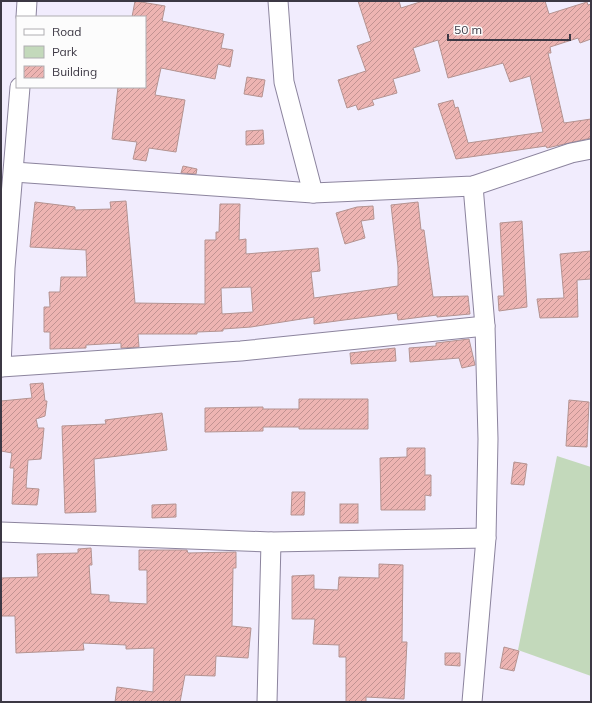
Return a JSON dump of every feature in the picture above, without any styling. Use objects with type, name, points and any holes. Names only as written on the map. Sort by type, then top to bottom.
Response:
[{"type":"street","points":[[26,16],[27,1]]},
{"type":"street","points":[[278,1],[284,82],[313,193]]},
{"type":"street","points":[[20,88],[5,268],[1,367],[240,351],[485,326]]},
{"type":"street","points":[[14,172],[313,193],[473,186],[571,153],[591,149]]},
{"type":"street","points":[[472,702],[486,538],[488,439],[485,326],[473,186]]},
{"type":"street","points":[[1,532],[271,542],[486,538]]},
{"type":"street","points":[[267,702],[271,542]]},
{"type":"green space","points":[[557,456],[591,467],[591,676],[518,650]]},
{"type":"building","points":[[135,1],[165,6],[162,21],[224,34],[221,48],[233,50],[230,67],[218,64],[215,79],[161,68],[155,95],[185,100],[176,152],[149,148],[146,161],[133,159],[137,142],[112,139],[118,88],[146,88],[146,16],[132,16]]},
{"type":"building","points":[[358,1],[399,1],[401,8],[423,1],[545,1],[549,14],[587,2],[588,5],[591,4],[591,39],[580,43],[578,38],[550,47],[551,53],[548,53],[564,123],[591,119],[591,138],[547,148],[546,146],[456,159],[438,104],[453,100],[455,108],[458,107],[468,143],[543,132],[530,76],[510,82],[503,63],[448,78],[438,40],[413,48],[420,71],[393,79],[397,93],[372,100],[374,105],[358,110],[356,105],[347,108],[338,80],[366,71],[357,46],[371,41]]},
{"type":"building","points":[[247,77],[265,80],[262,97],[244,94]]},
{"type":"building","points":[[263,130],[264,144],[246,145],[246,131]]},
{"type":"building","points":[[183,166],[197,169],[196,174],[181,173]]},
{"type":"building","points":[[126,201],[135,303],[205,304],[205,240],[216,240],[216,232],[219,232],[220,204],[240,204],[239,240],[246,239],[246,254],[318,248],[320,271],[311,272],[314,298],[398,286],[398,267],[391,205],[418,202],[421,230],[424,230],[433,297],[468,296],[470,314],[437,317],[437,315],[398,320],[397,313],[314,324],[314,317],[251,327],[223,329],[223,331],[197,332],[197,334],[138,334],[139,347],[121,348],[121,343],[86,345],[86,348],[50,349],[50,332],[44,332],[44,307],[50,307],[49,292],[60,292],[61,277],[87,277],[86,250],[30,247],[35,202],[75,207],[75,210],[111,209],[110,202]],"holes":[[[251,287],[253,312],[222,314],[221,288]]]},
{"type":"building","points":[[373,206],[374,219],[361,221],[365,238],[345,244],[336,213],[357,207]]},
{"type":"building","points":[[522,221],[527,307],[499,311],[498,296],[504,296],[500,223]]},
{"type":"building","points":[[591,251],[591,279],[577,280],[578,317],[540,318],[537,299],[564,298],[560,254]]},
{"type":"building","points":[[469,339],[475,365],[462,368],[459,358],[410,362],[409,348],[436,346],[436,343]]},
{"type":"building","points":[[395,348],[396,361],[351,364],[350,353]]},
{"type":"building","points":[[43,383],[45,401],[47,401],[45,416],[36,419],[38,428],[44,428],[41,459],[28,460],[26,488],[39,489],[37,505],[12,504],[14,468],[10,468],[12,453],[1,451],[1,401],[32,398],[30,384]]},
{"type":"building","points":[[299,399],[368,399],[368,429],[299,429],[299,427],[263,427],[263,431],[205,432],[205,408],[263,407],[263,409],[299,409]]},
{"type":"building","points":[[569,400],[589,402],[587,447],[566,446]]},
{"type":"building","points":[[162,413],[167,450],[94,459],[96,512],[65,513],[62,426],[106,424],[105,420]]},
{"type":"building","points":[[407,448],[425,448],[425,475],[431,475],[431,496],[425,495],[425,510],[381,510],[380,458],[407,457]]},
{"type":"building","points":[[514,462],[527,464],[524,485],[511,484]]},
{"type":"building","points":[[292,492],[305,492],[304,515],[291,515]]},
{"type":"building","points":[[176,504],[176,517],[152,518],[152,505]]},
{"type":"building","points":[[340,504],[358,504],[358,523],[340,523]]},
{"type":"building","points":[[91,548],[92,565],[89,565],[91,594],[109,595],[109,602],[147,604],[147,570],[139,570],[139,550],[187,550],[188,553],[236,552],[236,568],[233,568],[232,626],[251,628],[248,658],[216,656],[215,676],[185,675],[180,702],[115,702],[117,687],[153,692],[154,648],[126,649],[126,645],[83,643],[84,650],[16,653],[15,616],[1,616],[1,578],[38,577],[37,554],[78,553],[78,549]]},
{"type":"building","points":[[379,564],[403,565],[402,642],[407,642],[404,699],[366,697],[366,702],[346,702],[346,657],[339,657],[339,645],[313,644],[315,619],[292,619],[292,576],[314,575],[314,589],[338,590],[339,577],[379,578]]},
{"type":"building","points":[[504,647],[519,651],[514,671],[500,668]]},
{"type":"building","points":[[445,653],[460,653],[460,666],[445,665]]}]
